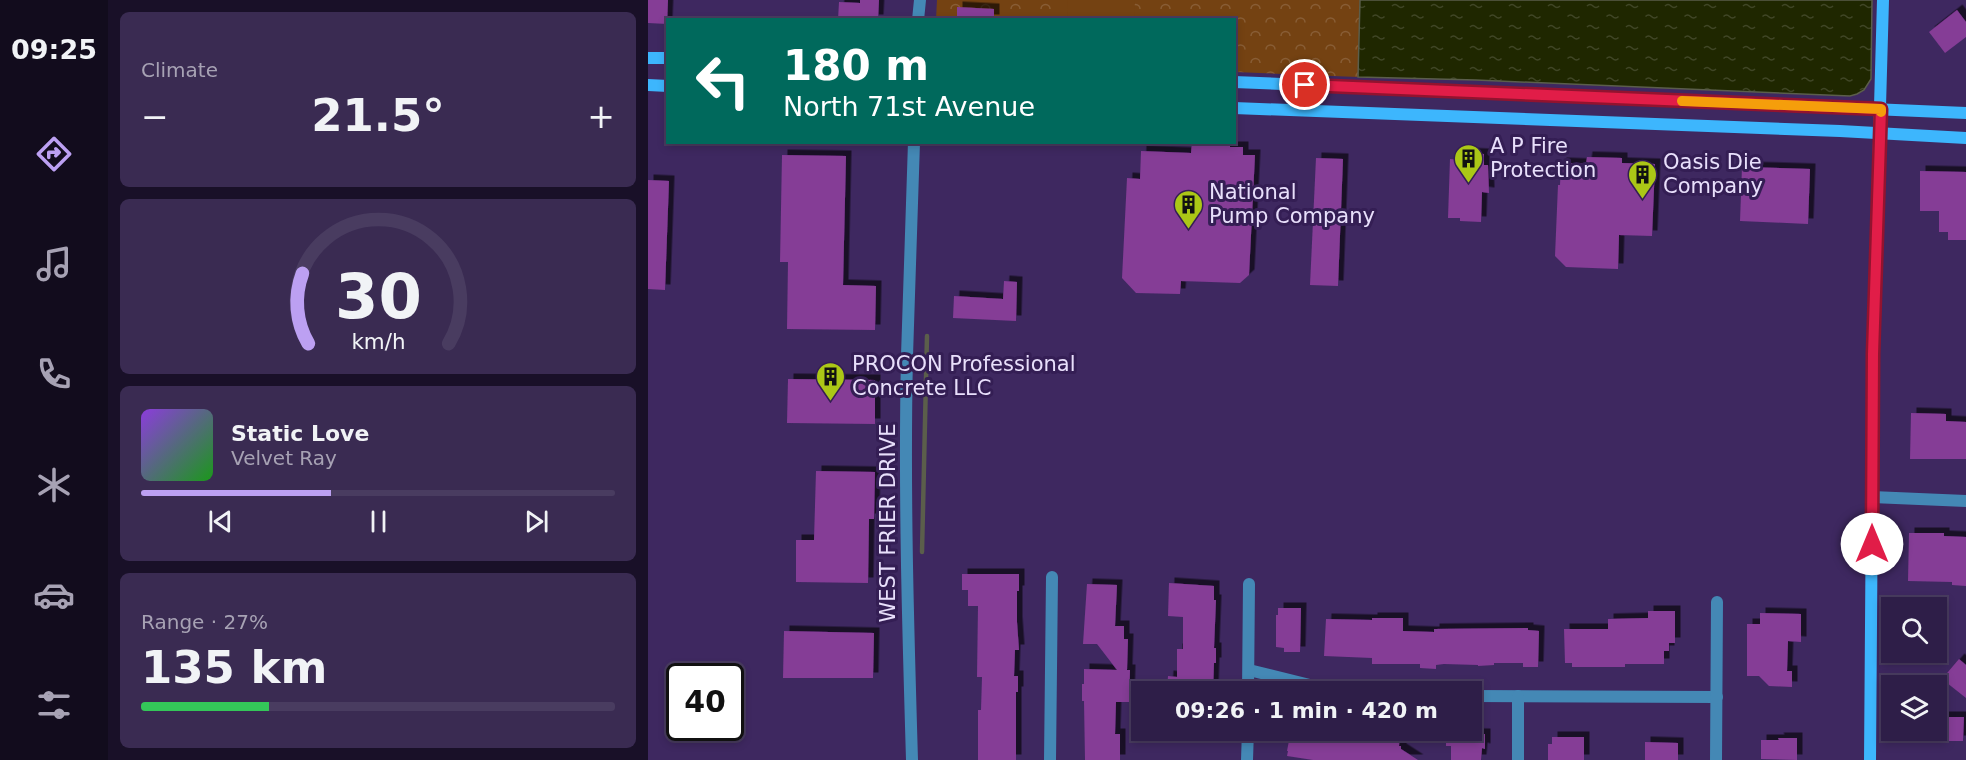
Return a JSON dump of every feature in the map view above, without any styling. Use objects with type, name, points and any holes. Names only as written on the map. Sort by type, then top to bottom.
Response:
[{"type":"street","points":[[918,18],[920,0]]},
{"type":"street","points":[[1870,760],[1873,354],[1883,0]]},
{"type":"street","points":[[648,58],[666,58]]},
{"type":"street","points":[[1236,82],[1966,113]]},
{"type":"street","points":[[648,85],[666,86]]},
{"type":"street","points":[[1236,108],[1966,138]]},
{"type":"street","name":"WEST FRIER DRIVE","points":[[912,760],[906,553],[907,355],[914,144]]},
{"type":"street","points":[[1872,497],[1966,501]]},
{"type":"street","points":[[1050,760],[1052,577]]},
{"type":"street","points":[[1248,681],[1249,584]]},
{"type":"street","points":[[1716,760],[1717,602]]},
{"type":"street","points":[[1249,670],[1294,681]]},
{"type":"street","points":[[1482,696],[1717,697]]},
{"type":"street","points":[[1518,696],[1518,760]]},
{"type":"street","points":[[1247,760],[1248,741]]},
{"type":"green space","points":[[937,0],[1360,0],[1358,77],[1236,72],[1236,18],[936,18]]},
{"type":"green space","points":[[1068,0],[1135,0],[1134,18],[1067,18]]},
{"type":"water","points":[[1360,0],[1872,0],[1871,79],[1864,90],[1850,96],[1358,77]]},
{"type":"building","points":[[648,0],[668,0],[666,24],[648,23]]},
{"type":"building","points":[[860,0],[879,0],[878,18],[838,18],[839,2],[860,3]]},
{"type":"building","points":[[957,7],[994,9],[994,18],[957,18]]},
{"type":"building","points":[[1957,10],[1966,22],[1966,37],[1945,53],[1929,32]]},
{"type":"building","name":"National Pump Company","points":[[1192,144],[1230,144],[1230,147],[1243,147],[1243,155],[1255,155],[1249,275],[1240,283],[1181,281],[1180,294],[1136,293],[1122,278],[1127,178],[1140,179],[1141,151],[1191,153]]},
{"type":"building","name":"A P Fire Protection","points":[[1462,153],[1484,154],[1484,165],[1488,165],[1489,193],[1482,192],[1481,222],[1448,218],[1450,159],[1462,160]]},
{"type":"building","points":[[782,155],[846,156],[843,285],[876,286],[875,330],[787,329],[788,262],[780,262]]},
{"type":"building","points":[[1587,157],[1622,158],[1622,163],[1655,164],[1652,236],[1619,235],[1618,269],[1566,267],[1555,256],[1561,163],[1586,164]]},
{"type":"building","points":[[1316,158],[1343,159],[1338,286],[1310,285]]},
{"type":"building","points":[[1742,167],[1810,169],[1808,224],[1740,221]]},
{"type":"building","points":[[1920,171],[1966,172],[1966,240],[1948,240],[1948,232],[1939,232],[1939,211],[1920,211]]},
{"type":"building","points":[[648,180],[669,181],[665,290],[648,289]]},
{"type":"building","points":[[1004,281],[1017,282],[1016,321],[953,318],[954,296],[1003,299]]},
{"type":"building","name":"PROCON Professional Concrete LLC","points":[[788,379],[875,380],[875,424],[787,423]]},
{"type":"building","points":[[1911,413],[1946,414],[1946,421],[1966,422],[1966,459],[1910,459]]},
{"type":"building","points":[[816,471],[875,472],[874,519],[869,519],[868,583],[796,582],[796,540],[814,540]]},
{"type":"building","points":[[1909,533],[1944,533],[1944,536],[1966,537],[1966,586],[1952,585],[1952,582],[1908,581]]},
{"type":"building","points":[[962,574],[1019,574],[1017,622],[1019,650],[1015,650],[1014,676],[1018,676],[1016,760],[978,760],[978,710],[981,710],[982,677],[977,677],[978,606],[968,606],[968,590],[962,590]]},
{"type":"building","points":[[1169,583],[1214,586],[1216,663],[1214,663],[1213,681],[1168,681],[1168,676],[1177,677],[1177,649],[1183,649],[1183,617],[1168,616]]},
{"type":"building","points":[[1087,584],[1117,585],[1115,626],[1124,626],[1124,639],[1128,639],[1129,702],[1116,702],[1115,734],[1120,734],[1120,760],[1085,760],[1084,701],[1082,701],[1084,669],[1117,670],[1097,644],[1083,644]]},
{"type":"building","points":[[1278,608],[1301,608],[1300,652],[1284,652],[1284,648],[1276,647]]},
{"type":"building","points":[[1648,611],[1675,611],[1675,643],[1669,643],[1669,651],[1664,651],[1664,664],[1572,667],[1572,663],[1565,663],[1564,629],[1608,629],[1608,619],[1648,618]]},
{"type":"building","points":[[1760,613],[1801,614],[1801,642],[1788,641],[1787,671],[1792,671],[1792,687],[1769,686],[1759,676],[1747,676],[1747,624],[1760,624]]},
{"type":"building","points":[[1372,618],[1403,618],[1403,631],[1528,628],[1528,630],[1539,631],[1538,667],[1523,667],[1523,663],[1494,663],[1494,665],[1478,666],[1444,664],[1436,665],[1436,669],[1420,668],[1420,664],[1372,664],[1372,658],[1324,656],[1326,619],[1372,620]]},
{"type":"building","points":[[784,631],[874,633],[873,678],[783,678]]},
{"type":"building","points":[[1959,659],[1966,665],[1966,698],[1947,683],[1945,675]]},
{"type":"building","points":[[1947,717],[1964,717],[1963,741],[1947,741]]},
{"type":"building","points":[[1482,734],[1485,734],[1485,749],[1482,748],[1481,760],[1451,760],[1451,746],[1446,746],[1446,741],[1482,741]]},
{"type":"building","points":[[1552,737],[1584,737],[1584,760],[1548,760],[1548,744],[1552,744]]},
{"type":"building","points":[[1778,738],[1797,738],[1797,760],[1761,759],[1761,740],[1779,740]]},
{"type":"building","points":[[1166,741],[1203,741],[1203,743]]},
{"type":"building","points":[[1289,741],[1399,741],[1401,749],[1418,760],[1313,760],[1287,756]]},
{"type":"building","points":[[1645,742],[1678,743],[1678,760],[1645,760]]},
{"type":"waterway","points":[[922,552],[927,336]]},
{"type":"slow traffic","points":[[1682,101],[1881,109],[1881,112]]},
{"type":"place","name":"A P Fire Protection","points":[[1469,184]]},
{"type":"place","name":"Oasis Die Company","points":[[1642,200]]},
{"type":"place","name":"National Pump Company","points":[[1188,230]]},
{"type":"place","name":"PROCON Professional Concrete LLC","points":[[831,402]]},
{"type":"route","points":[[1305,85],[1881,109],[1873,354],[1872,544]]}]
